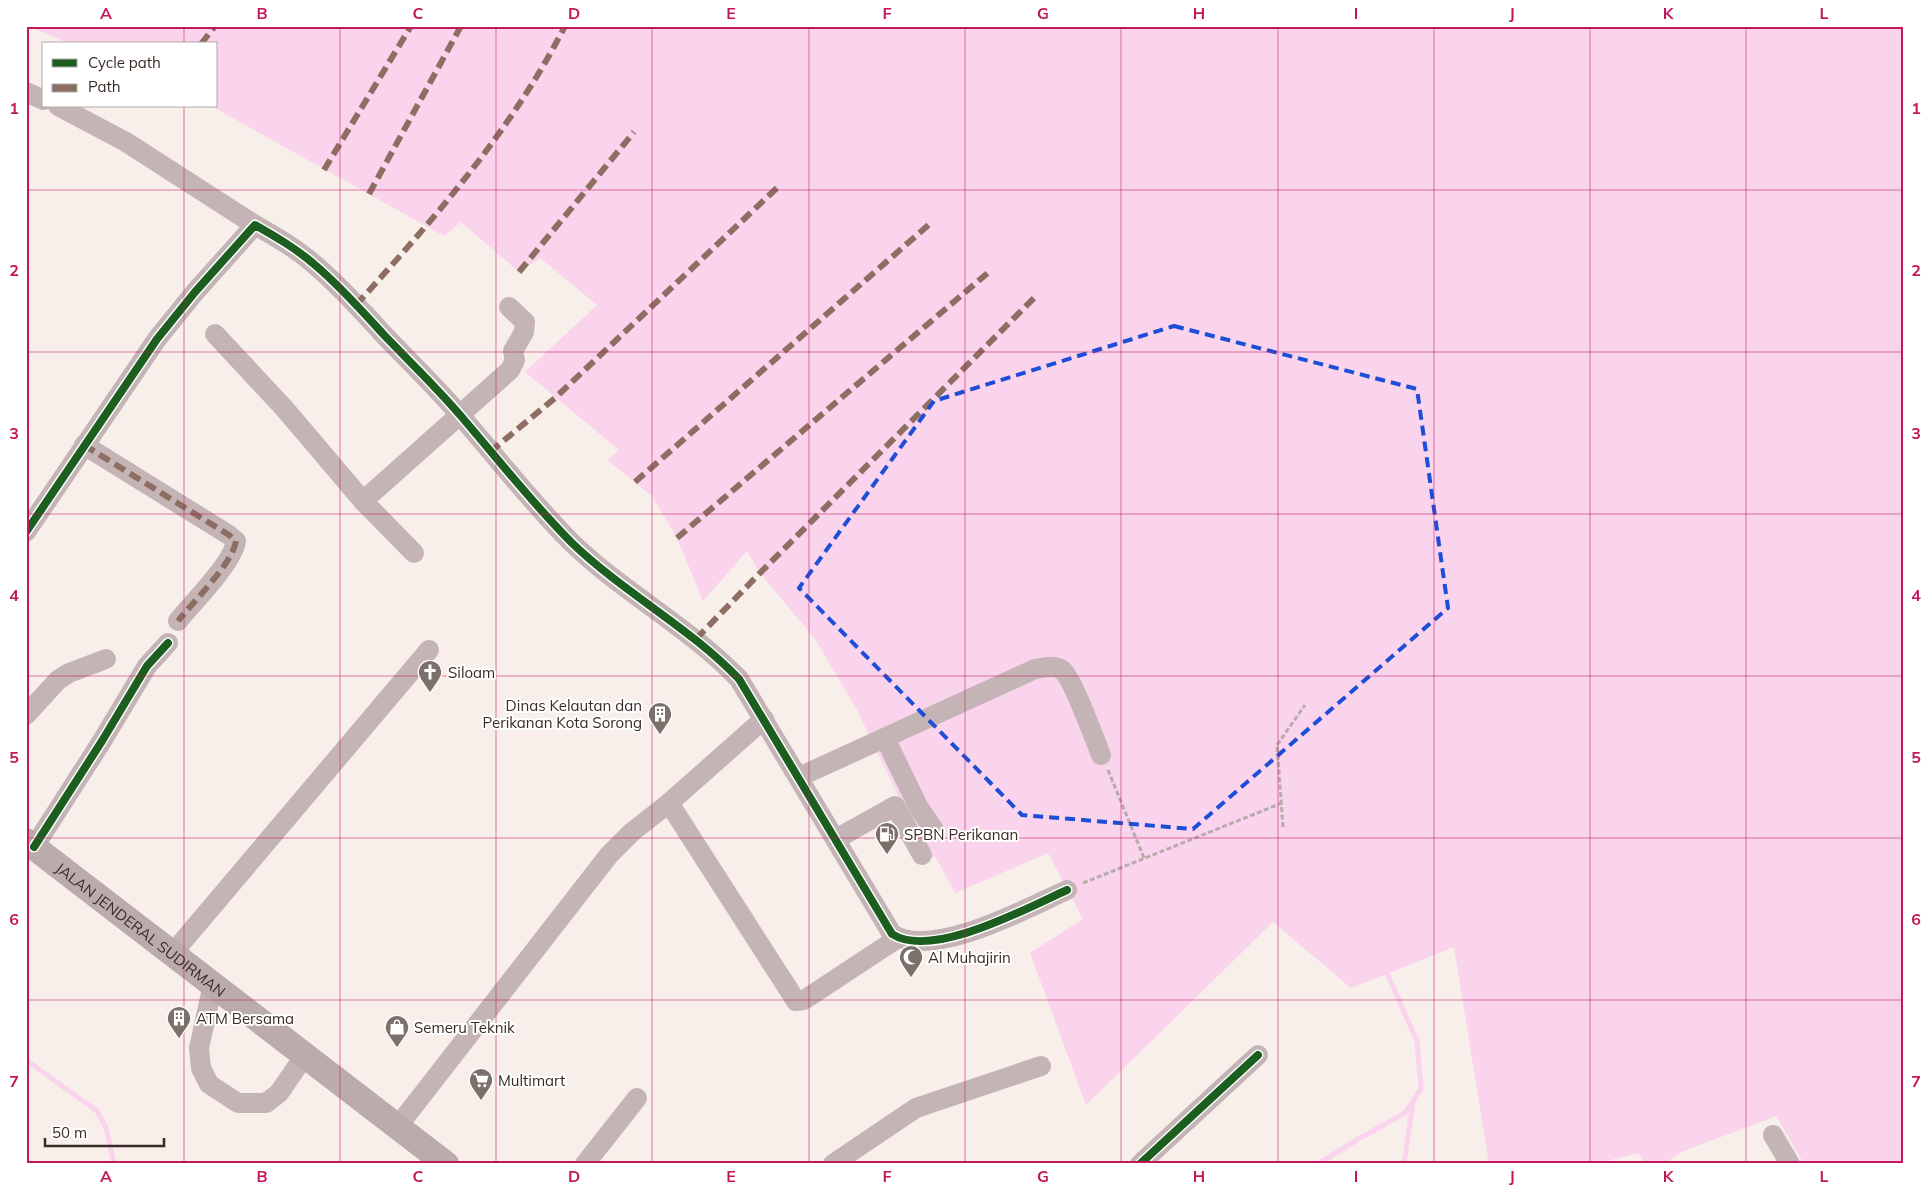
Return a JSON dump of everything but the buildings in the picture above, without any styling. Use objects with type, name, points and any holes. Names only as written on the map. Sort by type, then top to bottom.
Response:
[{"type":"main road","name":"JALAN JENDERAL SUDIRMAN","points":[[30,844],[446,1164]]},
{"type":"street","points":[[26,92],[42,99]]},
{"type":"street","points":[[62,108],[126,142],[255,225],[287,243],[321,270],[459,414],[496,459],[573,543],[619,583],[686,631],[720,659],[739,679],[836,838],[888,929],[898,938],[928,941],[948,939],[970,932],[1067,890]]},
{"type":"street","points":[[26,532],[158,339],[201,285],[255,225]]},
{"type":"street","points":[[363,501],[491,387],[513,365],[515,360],[513,351],[524,332],[525,322],[509,306]]},
{"type":"street","points":[[215,334],[284,408],[363,501],[414,553]]},
{"type":"street","points":[[84,445],[236,541],[234,549],[220,571],[178,621]]},
{"type":"street","points":[[30,844],[102,741],[147,666],[168,643]]},
{"type":"street","points":[[172,954],[429,650]]},
{"type":"street","points":[[26,715],[58,680],[69,673],[106,659]]},
{"type":"street","points":[[799,777],[1036,669],[1052,666],[1062,670],[1071,684],[1101,755]]},
{"type":"street","points":[[398,1126],[610,855],[632,832],[670,803],[764,719]]},
{"type":"street","points":[[885,738],[919,808],[933,828]]},
{"type":"street","points":[[670,803],[796,1001],[804,1000],[898,938]]},
{"type":"street","points":[[836,838],[895,806],[922,855]]},
{"type":"street","points":[[213,984],[199,1048],[201,1068],[209,1084],[238,1104],[266,1103],[279,1094],[305,1055]]},
{"type":"street","points":[[1140,1164],[1258,1055]]},
{"type":"street","points":[[833,1164],[916,1108],[1041,1066]]},
{"type":"street","points":[[586,1164],[637,1098]]},
{"type":"street","points":[[1773,1135],[1790,1164]]},
{"type":"path","points":[[1283,827],[1276,745],[1305,705]]},
{"type":"path","points":[[1101,755],[1144,858]]},
{"type":"path","points":[[1067,890],[1282,803]]},
{"type":"highlighted area","points":[[1174,326],[1417,389],[1448,608],[1193,829],[1022,815],[799,588],[934,401]]},
{"type":"shaded area","points":[[28,26],[1904,26],[1904,1164],[1804,1164],[1776,1116],[1684,1151],[1663,1164],[1645,1164],[1639,1153],[1595,1164],[1489,1164],[1454,947],[1351,988],[1273,922],[1086,1105],[1030,953],[1083,919],[1048,853],[955,893],[935,856],[929,860],[857,710],[815,639],[760,573],[747,551],[703,601],[677,538],[652,496],[607,460],[619,450],[525,372],[597,305],[540,258],[519,272],[461,222],[444,236],[215,108],[218,108],[218,42],[65,42]]},
{"type":"waterway","points":[[1318,1164],[1405,1113],[1421,1089],[1417,1041],[1387,973]]},
{"type":"waterway","points":[[26,1060],[97,1111],[106,1128],[114,1164]]},
{"type":"waterway","points":[[1404,1164],[1413,1102]]},
{"type":"marked path","points":[[203,42],[215,26]]},
{"type":"marked path","points":[[324,170],[411,26]]},
{"type":"marked path","points":[[369,194],[461,26]]},
{"type":"marked path","points":[[356,305],[414,240],[470,172],[521,101],[565,26]]},
{"type":"marked path","points":[[519,272],[634,132]]},
{"type":"marked path","points":[[490,452],[555,398],[781,184]]},
{"type":"marked path","points":[[635,482],[933,221]]},
{"type":"marked path","points":[[677,538],[990,271]]},
{"type":"marked path","points":[[696,639],[1036,296]]},
{"type":"marked path","points":[[84,445],[236,541],[228,560],[212,582],[178,621]]},
{"type":"cycle path","points":[[26,532],[157,339],[195,292],[255,225],[301,254],[342,290],[432,384],[572,543],[613,578],[720,660],[739,679],[892,934],[909,940],[931,941],[954,936],[1005,919],[1067,890]]},
{"type":"cycle path","points":[[34,847],[102,741],[147,666],[168,643]]},
{"type":"cycle path","points":[[1140,1164],[1258,1055]]},
{"type":"place","name":"Siloam","points":[[430,693]]},
{"type":"place","name":"Dinas Kelautan dan Perikanan Kota Sorong","points":[[660,735]]},
{"type":"place","name":"SPBN Perikanan","points":[[887,855]]},
{"type":"place","name":"Al Muhajirin","points":[[911,978]]},
{"type":"place","name":"ATM Bersama","points":[[179,1039]]},
{"type":"place","name":"Semeru Teknik","points":[[397,1048]]},
{"type":"place","name":"Multimart","points":[[481,1101]]}]
